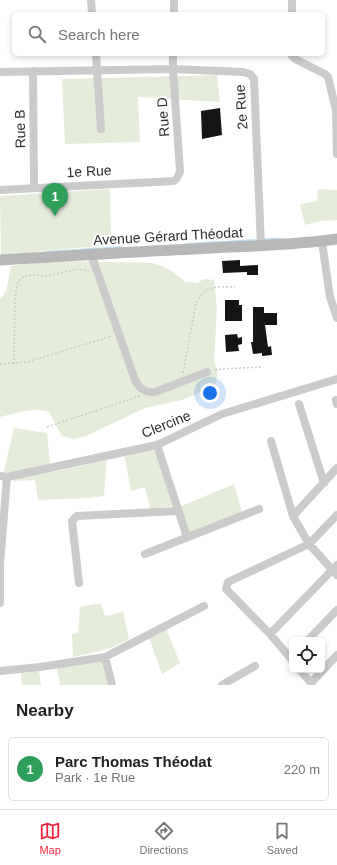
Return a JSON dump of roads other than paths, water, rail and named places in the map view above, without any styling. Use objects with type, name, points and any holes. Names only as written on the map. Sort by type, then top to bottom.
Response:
[{"type":"street","points":[[90,0],[92,12]]},
{"type":"street","points":[[174,0],[174,12]]},
{"type":"street","points":[[292,0],[292,12]]},
{"type":"street","points":[[96,56],[101,129]]},
{"type":"street","name":"Rue D","points":[[173,56],[180,172],[178,178]]},
{"type":"street","points":[[292,56],[328,77],[336,110],[337,154]]},
{"type":"street","name":"2e Rue","points":[[0,72],[173,69],[243,72],[250,74],[254,79],[262,246]]},
{"type":"street","name":"Rue B","points":[[33,71],[34,187]]},
{"type":"street","name":"1e Rue","points":[[0,190],[34,187],[174,181],[178,178]]},
{"type":"street","name":"Avenue Gérard Théodat","points":[[0,260],[262,246],[322,242],[337,239]]},
{"type":"street","points":[[322,242],[330,297],[337,318]]},
{"type":"street","points":[[91,254],[135,380],[139,387],[149,393],[155,392],[207,372]]},
{"type":"street","name":"Clercine","points":[[4,476],[157,445],[222,414],[337,380]]},
{"type":"street","points":[[299,404],[324,483]]},
{"type":"street","points":[[270,634],[335,570],[309,544],[293,516],[272,441]]},
{"type":"street","points":[[157,445],[187,537]]},
{"type":"street","points":[[293,516],[337,468]]},
{"type":"street","points":[[0,603],[0,564],[4,476]]},
{"type":"street","points":[[145,554],[259,510]]},
{"type":"street","points":[[79,583],[74,548],[72,521],[74,518],[77,516],[178,511]]},
{"type":"street","points":[[289,656],[226,589],[228,582],[309,544],[337,515]]},
{"type":"street","points":[[0,671],[40,667],[105,657],[204,606]]},
{"type":"street","points":[[311,637],[337,610]]},
{"type":"street","points":[[325,668],[337,656]]},
{"type":"street","points":[[105,657],[112,685]]},
{"type":"street","points":[[222,685],[255,666]]},
{"type":"street","points":[[303,673],[311,683],[321,673]]},
{"type":"waterway","points":[[264,239],[284,239]]},
{"type":"waterway","points":[[186,244],[258,240]]},
{"type":"waterway","points":[[46,252],[121,247]]},
{"type":"place","name":"Parc Thomas Théodat","points":[[55,216]]}]
